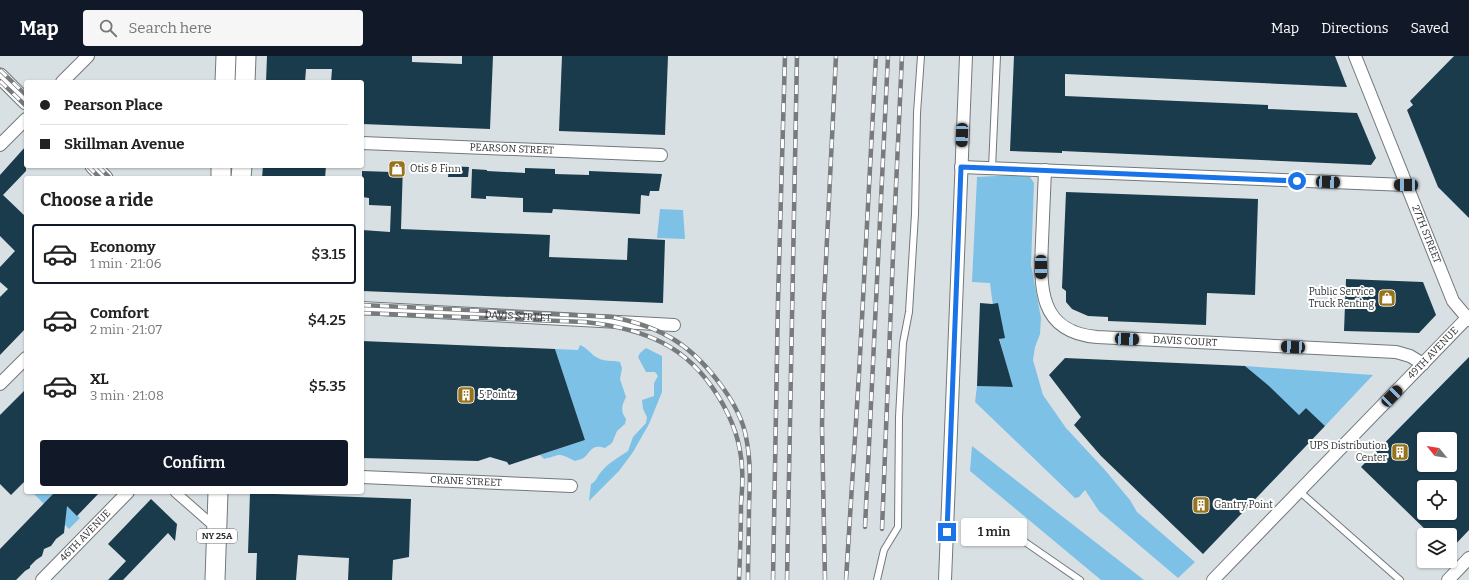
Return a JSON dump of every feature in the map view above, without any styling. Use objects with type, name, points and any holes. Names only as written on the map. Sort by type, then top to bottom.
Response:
[{"type":"main road","points":[[225,80],[226,56]]},
{"type":"main road","points":[[245,80],[246,56]]},
{"type":"main road","name":"NY 25A","points":[[214,580],[218,494]]},
{"type":"street","points":[[64,80],[88,56]]},
{"type":"street","points":[[945,580],[966,56]]},
{"type":"street","name":"27TH STREET","points":[[1355,56],[1452,301],[1468,318]]},
{"type":"street","points":[[0,76],[24,100]]},
{"type":"street","points":[[0,145],[24,121]]},
{"type":"street","name":"PEARSON STREET","points":[[364,143],[661,155]]},
{"type":"street","points":[[961,167],[1406,185]]},
{"type":"street","points":[[95,168],[103,176]]},
{"type":"street","name":"DAVIS COURT","points":[[1045,170],[1041,288],[1044,302],[1051,315],[1060,325],[1071,331],[1084,336],[1096,337],[1396,352],[1410,356],[1423,364]]},
{"type":"street","name":"DAVIS STREET","points":[[364,308],[674,325]]},
{"type":"street","name":"49TH AVENUE","points":[[1213,580],[1468,318]]},
{"type":"street","points":[[0,384],[24,360]]},
{"type":"street","name":"CRANE STREET","points":[[364,477],[571,486]]},
{"type":"street","name":"46TH AVENUE","points":[[42,580],[126,494]]},
{"type":"street","points":[[177,494],[217,529]]},
{"type":"street","points":[[1448,580],[1469,558]]},
{"type":"lane","points":[[877,580],[884,550],[898,527],[900,395],[903,343],[909,312],[915,214],[917,113],[921,56]]},
{"type":"lane","points":[[992,168],[997,56]]},
{"type":"lane","points":[[1299,491],[1400,580]]},
{"type":"lane","points":[[990,529],[1026,542],[1080,580]]},
{"type":"shaded area","points":[[1015,175],[1030,177],[1034,183],[1031,265],[1041,318],[1040,334],[1035,347],[1033,360],[1043,395],[1066,428],[1105,470],[1130,500],[1137,512],[1195,562],[1178,578],[1099,511],[1085,490],[1079,497],[1075,498],[975,402],[977,386],[1013,387],[999,336],[990,283],[972,282],[977,177]]},
{"type":"shaded area","points":[[660,209],[683,210],[685,239],[657,238]]},
{"type":"shaded area","points":[[580,345],[600,359],[620,362],[622,368],[620,379],[626,397],[622,408],[626,419],[625,424],[617,431],[612,443],[605,448],[594,448],[582,459],[575,461],[559,455],[544,459],[540,455],[585,440],[555,349],[578,350]]},
{"type":"shaded area","points":[[646,348],[662,356],[662,392],[649,424],[633,452],[619,471],[589,501],[591,484],[607,466],[628,451],[633,437],[646,423],[647,417],[643,409],[642,400],[654,396],[654,383],[658,376],[655,372],[646,372],[638,357]]},
{"type":"shaded area","points":[[1245,366],[1373,375],[1325,426],[1306,408],[1299,415]]},
{"type":"shaded area","points":[[972,446],[1144,580],[1101,580],[970,471]]},
{"type":"shaded area","points":[[34,494],[55,494],[80,518],[69,529]]},
{"type":"building","points":[[267,56],[412,56],[412,62],[462,64],[462,56],[493,56],[490,129],[364,124],[364,80],[331,80],[332,69],[306,69],[305,80],[266,80]]},
{"type":"building","points":[[562,56],[668,56],[665,135],[559,131]]},
{"type":"building","points":[[1014,56],[1335,56],[1347,87],[1065,74],[1065,96],[1268,105],[1268,109],[1357,113],[1376,158],[1371,165],[1062,151],[1062,153],[1010,151]]},
{"type":"building","points":[[1454,56],[1469,56],[1469,218],[1438,187],[1407,110],[1413,105],[1410,101]]},
{"type":"building","points":[[24,148],[24,168],[26,168],[26,171],[3,195],[24,215],[24,330],[0,355],[0,297],[8,289],[0,282],[0,267],[15,251],[0,236],[0,175]]},
{"type":"building","points":[[392,164],[403,164],[401,229],[550,235],[549,257],[627,260],[628,238],[665,240],[663,303],[364,291],[364,230],[390,232],[391,206],[369,205],[369,198],[364,197],[364,176],[362,176],[362,171],[392,172]]},
{"type":"building","points":[[449,166],[469,167],[468,177],[448,177]]},
{"type":"building","points":[[263,168],[326,168],[325,176],[262,176]]},
{"type":"building","points":[[525,168],[555,169],[555,174],[589,175],[589,171],[662,174],[659,191],[650,191],[649,196],[641,195],[640,214],[553,209],[552,213],[523,212],[523,198],[486,196],[486,199],[471,198],[472,169],[525,173]]},
{"type":"building","points":[[1066,192],[1258,199],[1255,295],[1207,293],[1206,325],[1108,321],[1108,317],[1088,316],[1072,309],[1066,302],[1066,291],[1062,288]]},
{"type":"building","name":"Public Service Truck Renting","points":[[1346,279],[1423,282],[1436,315],[1419,333],[1344,331]]},
{"type":"building","points":[[980,303],[998,303],[1005,338],[999,339],[1013,387],[977,386]]},
{"type":"building","name":"5 Pointz","points":[[364,341],[555,349],[585,440],[509,465],[507,462],[490,457],[478,461],[364,458]]},
{"type":"building","name":"UPS Distribution Center","points":[[1469,357],[1469,530],[1457,543],[1457,528],[1424,528],[1361,467]]},
{"type":"building","name":"Gantry Point","points":[[1065,358],[1245,366],[1269,386],[1299,415],[1306,408],[1325,426],[1203,554],[1101,456],[1074,425],[1081,417],[1049,375]]},
{"type":"building","points":[[24,391],[24,482],[11,495],[0,484],[0,415]]},
{"type":"building","points":[[53,494],[98,494],[77,516],[67,506],[64,533],[56,539],[51,546],[44,549],[42,556],[16,580],[0,580],[0,549]]},
{"type":"building","points":[[250,494],[411,499],[409,557],[393,560],[392,580],[348,580],[349,558],[298,555],[296,580],[256,580],[257,553],[248,553]]},
{"type":"building","points":[[151,499],[177,524],[175,541],[168,533],[123,580],[108,580],[126,561],[108,544]]},
{"type":"railway","points":[[773,580],[778,300],[785,56]]},
{"type":"railway","points":[[787,580],[797,56]]},
{"type":"railway","points":[[825,580],[822,427],[824,301],[836,56]]},
{"type":"railway","points":[[846,580],[859,374],[876,56]]},
{"type":"railway","points":[[865,527],[888,56]]},
{"type":"railway","points":[[882,529],[902,56]]},
{"type":"railway","points":[[0,70],[24,93]]},
{"type":"railway","points":[[0,81],[24,104]]},
{"type":"railway","points":[[90,168],[98,176]]},
{"type":"railway","points":[[100,168],[108,176]]},
{"type":"railway","points":[[364,305],[612,317],[647,326],[675,340],[712,373],[730,399],[743,424],[748,446],[750,472],[748,580]]},
{"type":"railway","points":[[364,313],[595,323],[625,329],[654,338],[679,353],[693,365],[718,396],[735,431],[740,450],[742,468],[739,580]]},
{"type":"place","name":"Otis & Finn","points":[[397,169]]},
{"type":"place","name":"Public Service Truck Renting","points":[[1387,298]]},
{"type":"place","name":"5 Pointz","points":[[466,395]]},
{"type":"place","name":"UPS Distribution Center","points":[[1400,452]]},
{"type":"place","name":"Gantry Point","points":[[1201,505]]},
{"type":"route","points":[[947,532],[961,167],[1297,181]]}]
